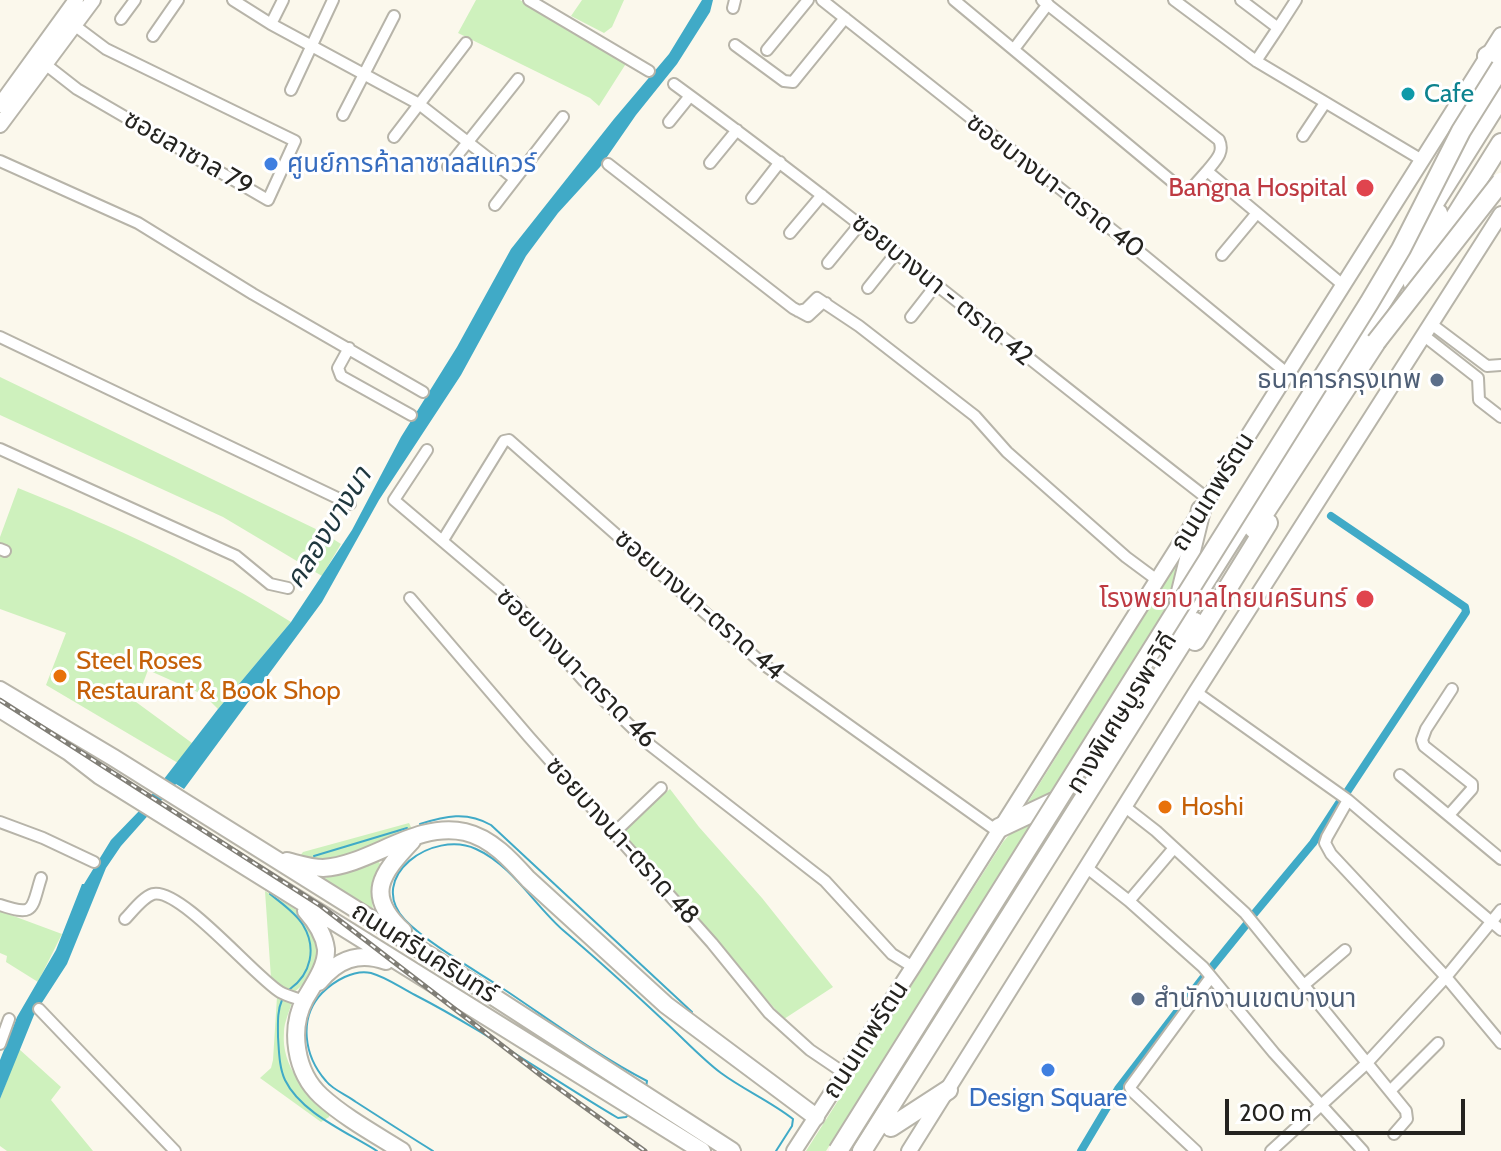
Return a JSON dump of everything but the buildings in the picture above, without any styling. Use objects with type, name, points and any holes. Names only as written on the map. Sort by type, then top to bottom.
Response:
[{"type":"highway","points":[[838,1151],[1369,303],[1416,221],[1496,57]]},
{"type":"highway","name":"ถนนเทพรัตน","points":[[831,1151],[1501,97]]},
{"type":"highway","name":"ทางพิเศษบูรพาวิถี","points":[[847,1151],[1501,113]]},
{"type":"highway","name":"ทางพิเศษบูรพาวิถี","points":[[862,1151],[1235,558],[1501,143]]},
{"type":"highway","points":[[875,1151],[1244,561],[1501,161]]},
{"type":"highway","points":[[1376,342],[1501,182]]},
{"type":"highway","points":[[1176,611],[1204,504]]},
{"type":"highway","points":[[998,830],[1054,802]]},
{"type":"highway","points":[[891,1127],[948,1090]]},
{"type":"main road","points":[[40,60],[76,0]]},
{"type":"main road","points":[[2,116],[83,0]]},
{"type":"main road","points":[[40,60],[93,0]]},
{"type":"main road","name":"ถนนเทพรัตน","points":[[794,1151],[1422,160],[1496,57],[1501,35]]},
{"type":"main road","points":[[909,1151],[1196,692],[1501,214]]},
{"type":"main road","name":"ถนนศรีนครินทร์","points":[[0,677],[77,726],[114,758]]},
{"type":"main road","name":"ถนนศรีนครินทร์","points":[[0,690],[432,957],[635,1098],[702,1151]]},
{"type":"main road","name":"ถนนศรีนครินทร์","points":[[0,709],[69,752],[100,776]]},
{"type":"main road","name":"ถนนศรีนครินทร์","points":[[0,719],[60,756],[100,776],[411,970],[732,1151]]},
{"type":"main road","points":[[269,855],[321,868],[339,865],[437,832],[464,832],[487,841],[507,856],[528,879],[666,1005],[816,1117]]},
{"type":"main road","points":[[415,837],[388,867],[380,883],[379,900],[390,919],[432,957]]},
{"type":"main road","points":[[297,900],[315,921],[326,951],[324,965],[306,998],[296,1029],[300,1064],[319,1095],[402,1151]]},
{"type":"main road","points":[[306,998],[327,972],[353,956],[381,959],[411,970]]},
{"type":"street","points":[[121,19],[135,0]]},
{"type":"street","points":[[153,36],[178,0]]},
{"type":"street","points":[[233,0],[271,24],[419,104],[515,179]]},
{"type":"street","points":[[271,24],[283,0]]},
{"type":"street","points":[[291,90],[333,0]]},
{"type":"street","points":[[529,0],[649,71]]},
{"type":"street","points":[[767,50],[808,0]]},
{"type":"street","name":"ซอยบางนา-ตราด 40","points":[[822,0],[1130,244],[1288,374]]},
{"type":"street","points":[[954,0],[1180,188],[1192,188],[1220,155],[1222,147],[1219,140],[1045,2],[1014,49]]},
{"type":"street","points":[[1174,0],[1256,61],[1422,160]]},
{"type":"street","points":[[1241,0],[1278,28]]},
{"type":"street","points":[[1256,61],[1296,0]]},
{"type":"street","points":[[343,115],[394,16]]},
{"type":"street","points":[[735,45],[784,81],[793,82],[845,18]]},
{"type":"street","name":"ซอยลาซาล 79","points":[[40,60],[77,89],[268,200],[295,141],[106,49],[74,25]]},
{"type":"street","points":[[394,137],[466,43]]},
{"type":"street","points":[[448,167],[518,79]]},
{"type":"street","name":"ซอยบางนา - ตราด 42","points":[[674,84],[860,224],[1204,504]]},
{"type":"street","points":[[669,122],[690,96]]},
{"type":"street","points":[[1303,136],[1325,103]]},
{"type":"street","points":[[495,205],[563,117]]},
{"type":"street","points":[[710,163],[737,130]]},
{"type":"street","points":[[0,161],[138,223],[253,294],[423,392]]},
{"type":"street","points":[[752,198],[780,162]]},
{"type":"street","points":[[608,164],[798,311],[808,316],[816,307],[826,303],[859,326],[975,416],[1007,452],[1126,557],[1157,580]]},
{"type":"street","points":[[1207,171],[1343,285]]},
{"type":"street","points":[[790,233],[822,195]]},
{"type":"street","points":[[1222,255],[1257,213]]},
{"type":"street","points":[[828,263],[860,224]]},
{"type":"street","points":[[868,288],[896,253]]},
{"type":"street","points":[[911,317],[936,285]]},
{"type":"street","points":[[1426,329],[1487,366],[1501,365]]},
{"type":"street","points":[[1426,329],[1464,368],[1479,378],[1479,400],[1501,417]]},
{"type":"street","points":[[0,337],[350,504]]},
{"type":"street","points":[[349,348],[338,368],[341,376],[411,415]]},
{"type":"street","points":[[1464,368],[1473,356]]},
{"type":"street","name":"ซอยบางนา-ตราด 44","points":[[443,540],[504,441],[509,440],[763,664],[998,830]]},
{"type":"street","points":[[0,449],[236,556],[266,581],[288,588]]},
{"type":"street","name":"ซอยบางนา-ตราด 46","points":[[427,450],[394,500],[512,600],[584,681],[650,745],[825,881],[892,954],[913,967]]},
{"type":"street","name":"ซอยบางนา-ตราด 48","points":[[410,598],[712,943],[769,1013],[810,1050],[844,1073]]},
{"type":"street","points":[[1449,815],[1472,789],[1472,784],[1424,746],[1422,740],[1452,689]]},
{"type":"street","points":[[1196,692],[1348,800],[1501,930]]},
{"type":"street","points":[[1400,775],[1501,859]]},
{"type":"street","points":[[615,832],[661,788]]},
{"type":"street","points":[[1348,800],[1327,837],[1328,848],[1446,977],[1501,1043]]},
{"type":"street","points":[[1124,806],[1156,831],[1245,913],[1408,1115],[1394,1134]]},
{"type":"street","points":[[0,822],[94,862]]},
{"type":"street","points":[[1129,901],[1174,848]]},
{"type":"street","points":[[1086,867],[1129,901],[1211,977],[1363,1151]]},
{"type":"street","points":[[0,905],[28,911],[41,878]]},
{"type":"street","points":[[125,919],[150,896],[156,893],[163,895],[198,916],[281,993],[306,998]]},
{"type":"street","points":[[1276,1149],[1366,1064],[1446,977],[1501,910]]},
{"type":"street","points":[[1304,985],[1345,950]]},
{"type":"street","points":[[1196,1151],[1130,1087],[1211,977]]},
{"type":"street","points":[[39,1009],[175,1151]]},
{"type":"street","points":[[0,1044],[9,1019]]},
{"type":"street","points":[[1390,1091],[1438,1043]]},
{"type":"green space","points":[[476,0],[520,0],[627,62],[599,106],[590,98],[458,33]]},
{"type":"green space","points":[[582,0],[624,0],[612,27],[604,33],[571,16]]},
{"type":"green space","points":[[0,377],[322,532],[341,544],[322,576],[223,517],[0,415]]},
{"type":"green space","points":[[18,488],[158,549],[291,622],[218,709],[204,695],[148,670],[136,702],[192,743],[178,763],[46,685],[66,633],[0,609],[0,554],[6,556],[9,549],[0,545],[0,537]]},
{"type":"green space","points":[[1188,546],[1178,596],[1049,801],[1025,807]]},
{"type":"green space","points":[[670,789],[833,987],[784,1019],[626,840],[624,833],[628,825]]},
{"type":"green space","points":[[409,823],[414,833],[326,863],[300,856],[303,852]]},
{"type":"green space","points":[[1034,825],[826,1151],[806,1151],[1003,842],[1016,830]]},
{"type":"green space","points":[[375,857],[381,865],[371,886],[373,910],[323,879]]},
{"type":"green space","points":[[265,891],[299,912],[314,935],[316,957],[313,968],[308,978],[292,993],[271,978]]},
{"type":"green space","points":[[0,911],[62,934],[38,982],[6,962],[7,956],[0,953]]},
{"type":"green space","points":[[277,997],[292,1001],[284,1028],[286,1056],[303,1087],[329,1113],[329,1117],[321,1122],[260,1078],[271,1068],[273,1060]]},
{"type":"green space","points":[[19,1049],[61,1087],[51,1100],[93,1151],[7,1151],[0,1146],[0,1099]]},
{"type":"water","points":[[702,0],[713,0],[710,12],[677,64],[600,167],[558,213],[526,256],[461,375],[379,500],[322,602],[184,789],[176,784],[121,846],[106,868],[67,964],[34,1015],[0,1099],[0,1060],[17,1017],[56,950],[82,884],[111,840],[140,810],[218,709],[291,622],[352,530],[401,437],[457,347],[511,249],[669,54]]},
{"type":"waterway","points":[[1331,516],[1465,607],[1466,612],[1347,792]]},
{"type":"waterway","points":[[1254,914],[1313,843],[1339,803]]},
{"type":"waterway","points":[[420,824],[465,816],[491,825],[692,1012]]},
{"type":"waterway","points":[[314,856],[407,828]]},
{"type":"waterway","points":[[646,1087],[647,1081],[450,955],[405,920],[395,904],[393,888],[399,873],[409,861],[424,851],[459,845],[476,849],[501,865],[553,921],[706,1061],[793,1119],[792,1126],[776,1151]]},
{"type":"waterway","points":[[270,894],[300,921],[310,943],[307,968],[290,989]]},
{"type":"waterway","points":[[1212,967],[1246,925]]},
{"type":"waterway","points":[[433,1151],[332,1087],[319,1071],[309,1049],[309,1014],[322,993],[338,980],[365,972],[382,977],[467,1024],[618,1118],[630,1113]]},
{"type":"waterway","points":[[1081,1151],[1118,1089],[1203,978]]},
{"type":"waterway","points":[[282,1000],[278,1018],[280,1059],[283,1075],[292,1092],[313,1112],[377,1151]]},
{"type":"railway","points":[[0,700],[321,906],[543,1077],[645,1151]]},
{"type":"place","name":"Cafe","points":[[1408,94]]},
{"type":"place","name":"ศูนย์การค้าลาซาลสแควร์","points":[[271,164]]},
{"type":"place","name":"Bangna Hospital","points":[[1365,188]]},
{"type":"place","name":"ธนาคารกรุงเทพ","points":[[1437,380]]},
{"type":"place","name":"โรงพยาบาลไทยนครินทร์","points":[[1365,599]]},
{"type":"place","name":"Steel Roses Restaurant & Book Shop","points":[[60,676]]},
{"type":"place","name":"Hoshi","points":[[1165,807]]},
{"type":"place","name":"สำนักงานเขตบางนา","points":[[1138,999]]},
{"type":"place","name":"Design Square","points":[[1048,1070]]},
{"type":"water label","name":"คลองบางนา","points":[[329,528]]}]
